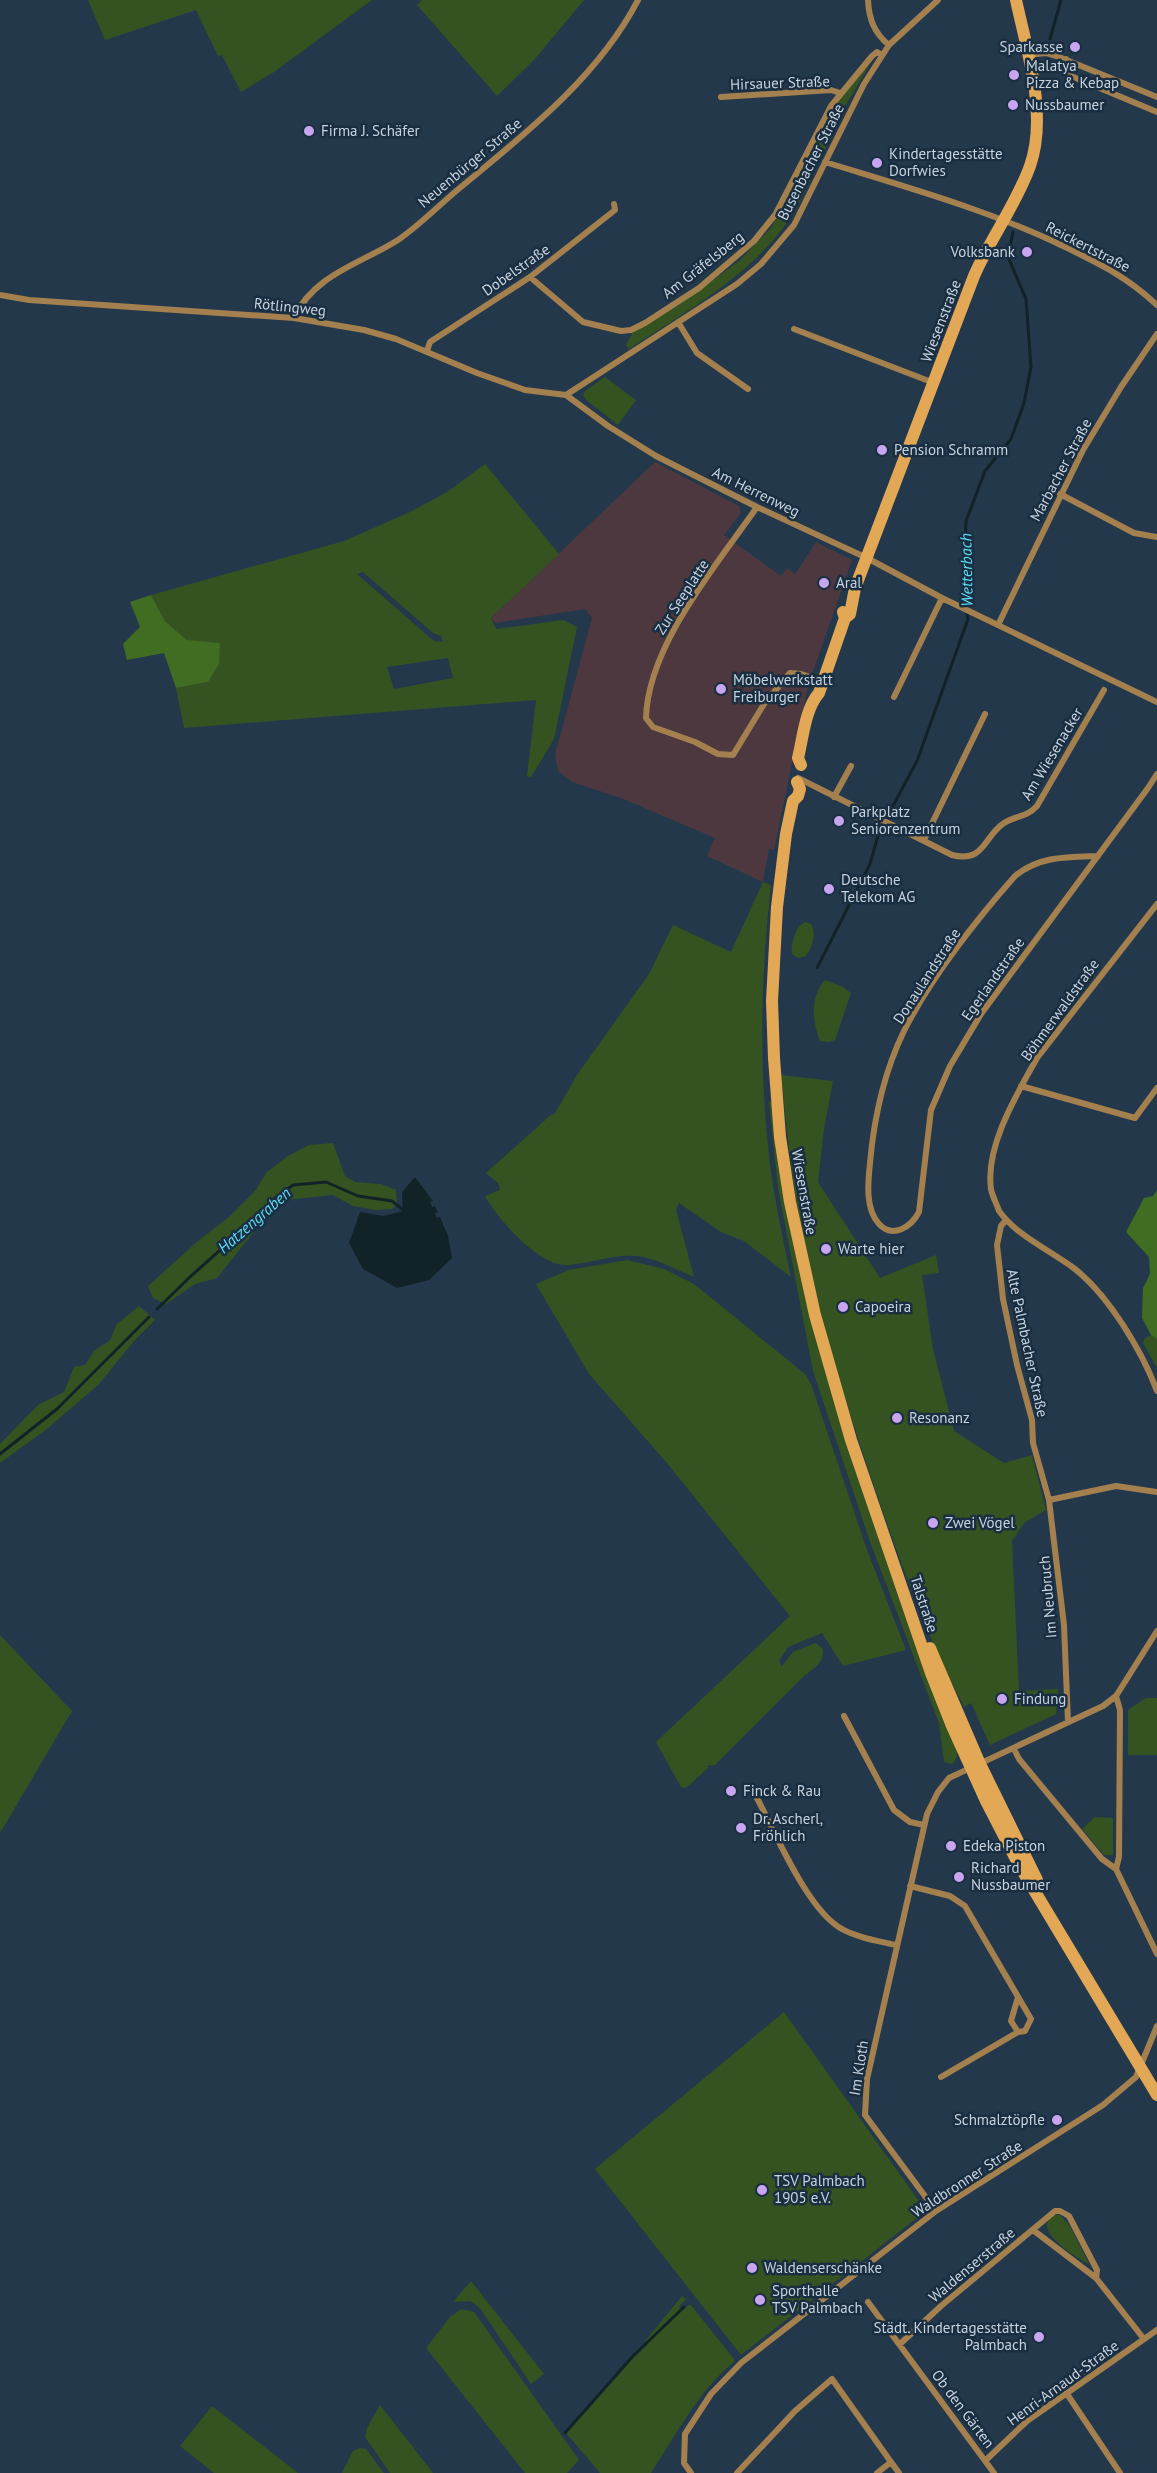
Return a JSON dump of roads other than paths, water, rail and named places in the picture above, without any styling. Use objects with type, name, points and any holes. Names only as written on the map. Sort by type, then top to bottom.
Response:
[{"type":"main road","name":"Wiesenstraße","points":[[898,1574],[854,1449],[818,1326],[798,1244],[783,1162],[775,1084],[772,1001],[779,887],[793,801],[790,796],[792,787],[797,780],[801,765],[806,760],[821,701],[821,687],[844,618],[846,602],[852,597],[974,276],[1027,173],[1037,134],[1038,111],[1016,0]]},
{"type":"main road","name":"Talstraße","points":[[898,1574],[909,1593],[975,1766],[1019,1864],[1157,2095]]},
{"type":"street","name":"Neuenbürger Straße","points":[[294,318],[306,298],[324,282],[398,240],[548,113],[608,47],[638,0]]},
{"type":"street","points":[[868,0],[871,22],[880,38],[889,45]]},
{"type":"street","name":"Busenbacher Straße","points":[[566,395],[737,284],[761,264],[794,225],[864,84],[889,45],[938,0]]},
{"type":"street","name":"Am Gräfelsberg","points":[[530,277],[583,322],[621,331],[631,330],[645,323],[699,288],[735,260],[759,236],[775,215],[831,106],[872,56],[877,52],[882,56]]},
{"type":"street","points":[[1027,55],[1046,53],[1066,59],[1157,96]]},
{"type":"street","points":[[1066,59],[1066,74],[1157,112]]},
{"type":"street","name":"Hirsauer Straße","points":[[721,97],[831,90],[840,93]]},
{"type":"street","name":"Reickertstraße","points":[[825,162],[1002,219],[1116,272],[1137,286],[1157,305]]},
{"type":"street","name":"Dobelstraße","points":[[427,351],[430,342],[530,277],[615,210],[615,204]]},
{"type":"street","name":"Rötlingweg","points":[[0,295],[29,300],[294,318],[364,330],[427,351],[477,373],[525,390],[566,395]]},
{"type":"street","points":[[678,322],[697,353],[748,389]]},
{"type":"street","points":[[794,329],[934,383]]},
{"type":"street","name":"Marbacher Straße","points":[[998,625],[1060,494],[1105,413],[1157,334]]},
{"type":"street","name":"Am Herrenweg","points":[[566,395],[625,438],[757,507],[867,558],[942,598],[1157,702]]},
{"type":"street","points":[[1060,494],[1134,533],[1157,537]]},
{"type":"street","name":"Zur Seeplatte","points":[[757,507],[671,632],[659,658],[646,703],[646,718],[653,727],[694,742],[718,754],[733,755],[764,704],[790,673],[801,674],[821,687]]},
{"type":"street","points":[[894,697],[942,598]]},
{"type":"street","name":"Am Wiesenacker","points":[[797,780],[952,855],[965,858],[977,853],[1003,824],[1029,815],[1037,806],[1104,690]]},
{"type":"street","points":[[924,840],[985,714]]},
{"type":"street","points":[[834,797],[851,766]]},
{"type":"street","name":"Egerlandstraße","points":[[910,1226],[919,1212],[931,1110],[951,1066],[981,1014],[1157,774]]},
{"type":"street","name":"Donaulandstraße","points":[[910,1226],[896,1230],[881,1227],[871,1210],[868,1185],[871,1148],[884,1083],[904,1030],[945,966],[1015,876],[1027,866],[1041,861],[1058,857],[1098,856]]},
{"type":"street","name":"Böhmerwaldstraße","points":[[1006,1220],[999,1211],[991,1190],[996,1146],[1021,1086],[1037,1059],[1157,903]]},
{"type":"street","points":[[1021,1086],[1135,1118],[1157,1088]]},
{"type":"street","points":[[1006,1220],[1077,1271],[1096,1291],[1128,1335],[1157,1391]]},
{"type":"street","name":"Alte Palmbacher Straße","points":[[1006,1220],[1001,1226],[997,1245],[1003,1299],[1032,1420],[1033,1443],[1041,1471]]},
{"type":"street","name":"Im Neubruch","points":[[1041,1471],[1049,1500],[1064,1626],[1068,1722]]},
{"type":"street","points":[[1049,1500],[1116,1486],[1157,1492]]},
{"type":"street","points":[[1116,1869],[1119,1857],[1120,1710],[1116,1696],[1157,1631]]},
{"type":"street","name":"Im Kloth","points":[[936,2211],[865,2115],[867,2079],[924,1825],[932,1804],[950,1778],[1103,1706],[1116,1696]]},
{"type":"street","points":[[844,1716],[894,1810],[910,1822],[924,1825]]},
{"type":"street","points":[[1014,1749],[1019,1759],[1102,1859],[1116,1869],[1157,1954]]},
{"type":"street","points":[[757,1798],[814,1904],[828,1920],[857,1935],[896,1945]]},
{"type":"street","points":[[910,1886],[950,1896],[965,1906],[1031,2019],[1025,2031],[1018,2032],[941,2077]]},
{"type":"street","points":[[1018,1997],[1011,2021],[1018,2032]]},
{"type":"street","points":[[1141,2069],[1157,2026]]},
{"type":"street","name":"Waldbronner Straße","points":[[691,2473],[684,2463],[685,2434],[711,2394],[733,2371],[936,2211],[1103,2105],[1136,2077],[1141,2069]]},
{"type":"street","name":"Waldenserstraße","points":[[900,2344],[941,2306],[1055,2211],[1069,2216],[1097,2270],[1096,2278]]},
{"type":"street","name":"Waldenserstraße","points":[[1033,2230],[1096,2278],[1144,2339]]},
{"type":"street","name":"Ob den Gärten","points":[[868,2302],[994,2473]]},
{"type":"street","name":"Henri-Arnaud-Straße","points":[[986,2460],[1027,2421],[1157,2331]]},
{"type":"street","points":[[737,2473],[786,2419],[832,2379],[899,2473]]},
{"type":"street","points":[[1067,2394],[1120,2473]]},
{"type":"street","points":[[877,2473],[891,2462]]},
{"type":"waterway","name":"Wetterbach","points":[[1050,39],[1061,0]]},
{"type":"waterway","name":"Wetterbach","points":[[817,968],[870,864],[879,832],[917,761],[968,619],[963,591],[966,521],[985,471],[1011,439],[1024,403],[1031,367],[1026,299],[1008,257],[1013,232]]},
{"type":"waterway","name":"Hatzengraben","points":[[157,1309],[264,1211],[274,1199],[293,1185],[326,1182],[358,1196],[392,1201],[406,1212]]},
{"type":"waterway","name":"Hatzengraben","points":[[0,1454],[57,1409],[149,1317]]},
{"type":"waterway","points":[[565,2433],[633,2356],[684,2307]]},
{"type":"place","name":"Sparkasse","points":[[1075,47]]},
{"type":"place","name":"Malatya Pizza & Kebap","points":[[1014,75]]},
{"type":"place","name":"Nussbaumer","points":[[1013,105]]},
{"type":"place","name":"Firma J. Schäfer","points":[[309,131]]},
{"type":"place","name":"Kindertagesstätte Dorfwies","points":[[877,163]]},
{"type":"place","name":"Volksbank","points":[[1027,252]]},
{"type":"place","name":"Pension Schramm","points":[[882,450]]},
{"type":"place","name":"Aral","points":[[824,583]]},
{"type":"place","name":"Möbelwerkstatt Freiburger","points":[[721,689]]},
{"type":"place","name":"Parkplatz Seniorenzentrum","points":[[839,821]]},
{"type":"place","name":"Deutsche Telekom AG","points":[[829,889]]},
{"type":"place","name":"Warte hier","points":[[826,1249]]},
{"type":"place","name":"Capoeira","points":[[843,1307]]},
{"type":"place","name":"Resonanz","points":[[897,1418]]},
{"type":"place","name":"Zwei Vögel","points":[[933,1523]]},
{"type":"place","name":"Findung","points":[[1002,1699]]},
{"type":"place","name":"Finck & Rau","points":[[731,1791]]},
{"type":"place","name":"Dr. Ascherl, Fröhlich","points":[[741,1828]]},
{"type":"place","name":"Edeka Piston","points":[[951,1846]]},
{"type":"place","name":"Richard Nussbaumer","points":[[959,1877]]},
{"type":"place","name":"Schmalztöpfle","points":[[1057,2120]]},
{"type":"place","name":"TSV Palmbach 1905 e.V.","points":[[762,2190]]},
{"type":"place","name":"Waldenserschänke","points":[[752,2268]]},
{"type":"place","name":"Sporthalle TSV Palmbach","points":[[760,2300]]},
{"type":"place","name":"Städt. Kindertagesstätte Palmbach","points":[[1039,2337]]}]
